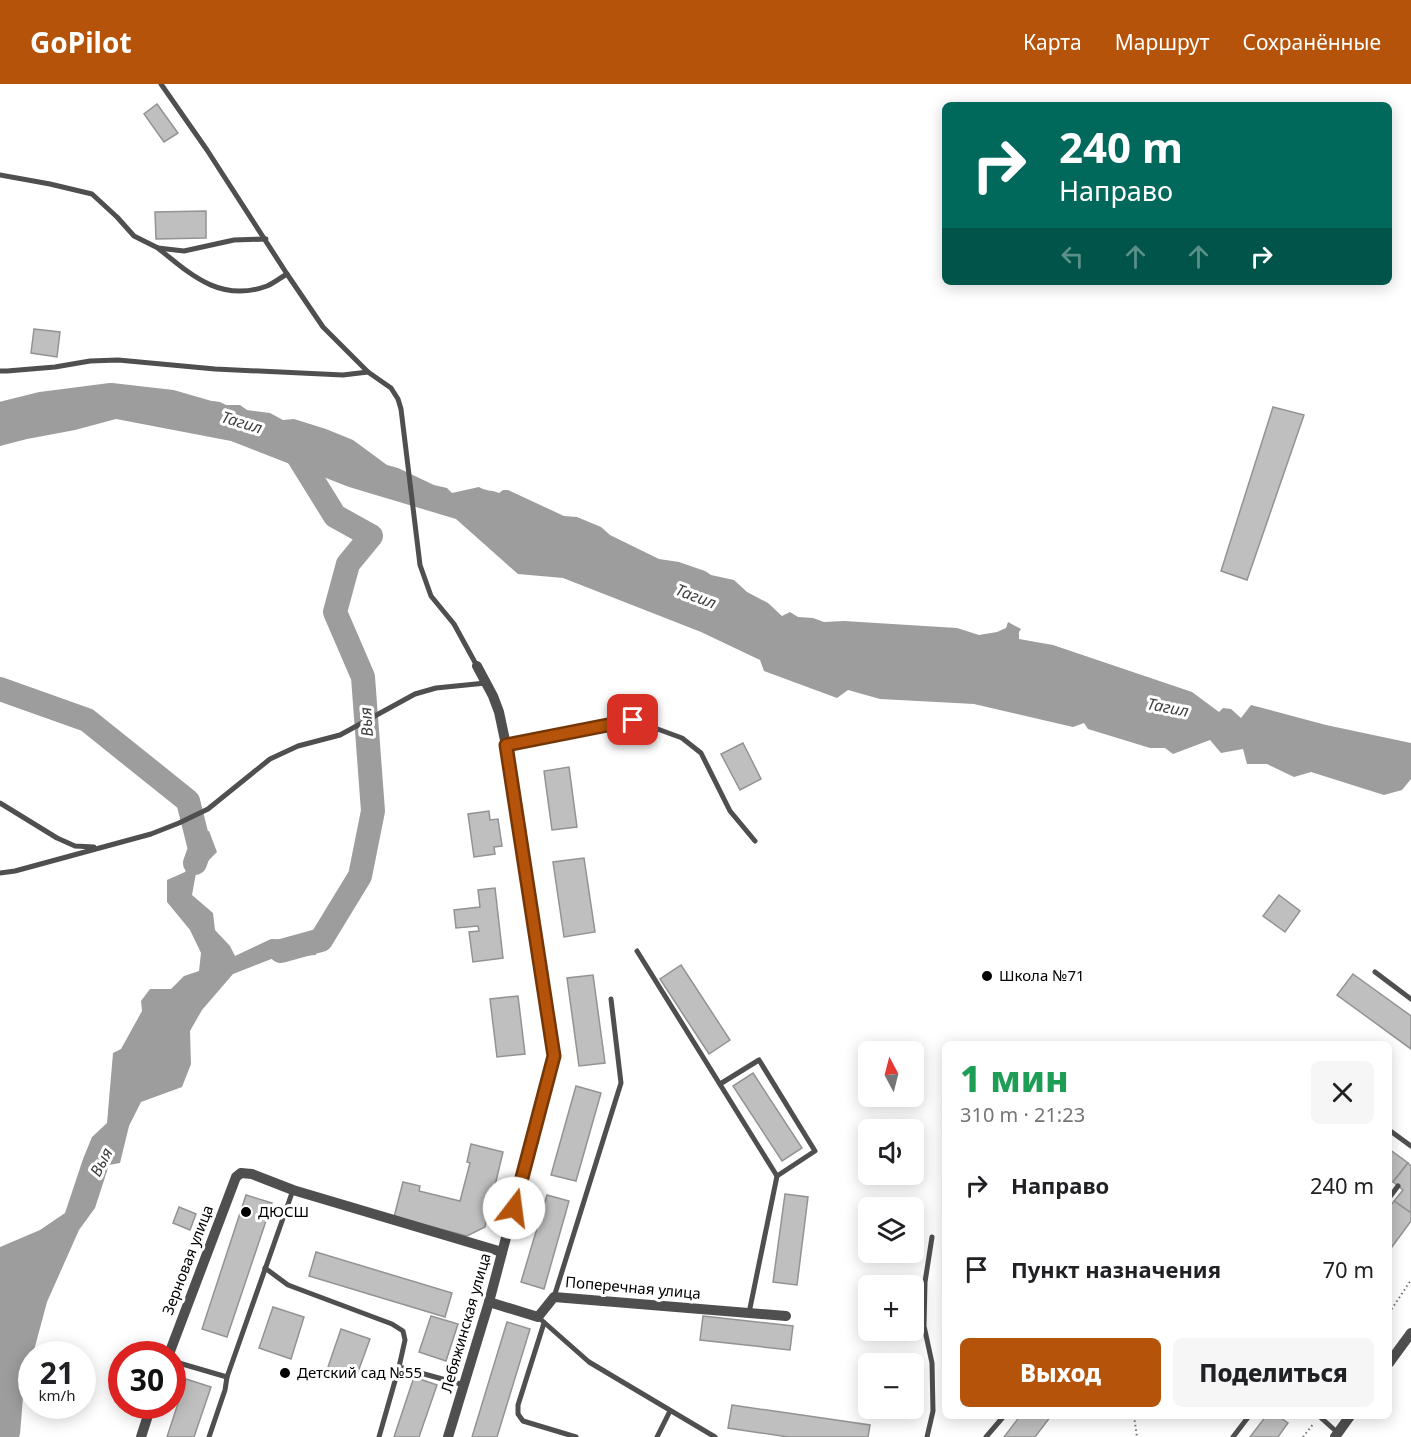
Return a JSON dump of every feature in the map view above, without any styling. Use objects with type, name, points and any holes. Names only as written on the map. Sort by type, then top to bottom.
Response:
[{"type":"street","name":"Лебяжинская улица","points":[[448,1437],[489,1302],[554,1056],[506,745],[493,696],[477,666]]},
{"type":"street","name":"Зерновая улица","points":[[174,1341],[236,1177],[241,1173],[252,1174],[293,1190]]},
{"type":"street","points":[[293,1190],[502,1252]]},
{"type":"street","name":"Поперечная улица","points":[[541,1320],[554,1297],[786,1316]]},
{"type":"street","points":[[489,1302],[541,1320]]},
{"type":"street","points":[[1392,1359],[1411,1333]]},
{"type":"street","points":[[141,1437],[147,1419]]},
{"type":"street","points":[[1338,1436],[1348,1419]]},
{"type":"lane","points":[[161,84],[323,327],[368,372]]},
{"type":"lane","points":[[0,175],[92,194],[134,236],[158,248],[190,274],[225,290],[247,290],[267,285],[287,274]]},
{"type":"lane","points":[[158,248],[184,251],[234,240],[266,239]]},
{"type":"lane","points":[[0,370],[118,360],[215,369],[343,375],[368,372]]},
{"type":"lane","name":"Лебяжинская улица","points":[[368,372],[391,388],[401,409],[420,565],[431,596],[454,624],[477,666]]},
{"type":"lane","points":[[0,873],[15,871],[151,834],[208,809],[270,759],[298,746],[340,735],[415,694],[436,688],[487,683]]},
{"type":"lane","points":[[506,745],[633,720],[682,738],[701,753],[730,811],[755,841]]},
{"type":"lane","points":[[0,803],[57,838],[75,846],[102,847]]},
{"type":"lane","points":[[637,951],[777,1176],[749,1313]]},
{"type":"lane","points":[[1375,972],[1411,999]]},
{"type":"lane","points":[[554,1297],[621,1083],[611,999]]},
{"type":"lane","points":[[720,1084],[759,1060],[815,1151],[777,1176]]},
{"type":"lane","points":[[1392,1132],[1411,1146]]},
{"type":"lane","points":[[1392,1194],[1398,1186]]},
{"type":"lane","points":[[209,1437],[225,1390],[227,1377],[293,1190]]},
{"type":"lane","points":[[927,1437],[933,1411],[932,1363],[924,1326],[926,1282],[932,1237]]},
{"type":"lane","points":[[265,1268],[288,1285],[392,1324],[403,1331],[405,1340],[399,1367],[379,1437]]},
{"type":"lane","points":[[576,1437],[522,1421],[518,1414],[518,1405],[541,1320],[589,1362],[715,1437]]},
{"type":"lane","points":[[186,1365],[227,1377]]},
{"type":"lane","points":[[399,1367],[464,1385]]},
{"type":"lane","points":[[657,1437],[670,1411]]},
{"type":"lane","points":[[986,1437],[1001,1419]]},
{"type":"lane","points":[[1233,1437],[1247,1419]]},
{"type":"lane","points":[[1322,1419],[1338,1436]]},
{"type":"path","points":[[1392,1308],[1411,1280]]},
{"type":"path","points":[[1134,1419],[1137,1437]]},
{"type":"path","points":[[1303,1437],[1317,1419]]},
{"type":"water","points":[[122,395],[168,403],[183,409],[192,401],[208,405],[213,401],[226,405],[240,405],[247,410],[270,413],[283,420],[294,419],[326,429],[353,440],[387,465],[434,485],[447,488],[452,493],[479,487],[499,493],[508,490],[564,516],[577,517],[601,527],[610,535],[659,559],[679,562],[711,575],[734,580],[747,592],[768,603],[782,616],[790,612],[798,617],[813,618],[824,622],[844,621],[957,628],[979,635],[1006,628],[1008,622],[1021,629],[1019,639],[1053,645],[1192,692],[1219,712],[1223,708],[1231,709],[1241,718],[1251,705],[1326,725],[1411,743],[1411,779],[1402,790],[1384,795],[1311,772],[1294,777],[1267,764],[1247,764],[1243,749],[1221,753],[1210,740],[1173,754],[1165,748],[1150,748],[1088,729],[1084,723],[1073,727],[974,704],[880,699],[848,690],[837,698],[764,671],[760,660],[701,632],[563,578],[518,574],[456,519],[349,487],[231,441],[116,419],[0,446],[0,404],[18,400],[78,405]]},
{"type":"water","points":[[209,831],[217,852],[196,873],[192,895],[213,913],[215,930],[230,946],[235,956],[271,939],[312,940],[316,955],[274,958],[233,974],[202,1010],[190,1031],[191,1064],[182,1087],[141,1102],[129,1126],[120,1163],[109,1165],[95,1208],[79,1230],[47,1302],[36,1341],[18,1341],[20,1434],[19,1437],[0,1437],[0,1247],[40,1230],[65,1213],[92,1137],[107,1123],[113,1053],[121,1049],[142,1011],[141,1001],[150,989],[171,989],[184,976],[199,971],[201,953],[190,930],[167,902],[167,880],[185,872],[195,853],[193,834]]},
{"type":"building","points":[[157,104],[178,133],[164,142],[144,114]]},
{"type":"building","points":[[206,211],[206,238],[156,239],[155,212]]},
{"type":"building","points":[[34,329],[60,332],[57,357],[31,353]]},
{"type":"building","points":[[1273,407],[1304,415],[1247,580],[1221,571]]},
{"type":"building","points":[[743,743],[761,779],[740,790],[721,754]]},
{"type":"building","points":[[569,767],[577,827],[552,830],[544,771]]},
{"type":"building","points":[[489,811],[490,820],[498,819],[502,846],[494,847],[495,854],[474,857],[468,814]]},
{"type":"building","points":[[584,858],[595,932],[564,937],[553,862]]},
{"type":"building","points":[[495,888],[503,958],[473,962],[469,932],[479,931],[478,926],[456,928],[454,910],[480,907],[478,890]]},
{"type":"building","points":[[1279,895],[1300,911],[1285,932],[1263,916]]},
{"type":"building","points":[[681,965],[730,1040],[709,1054],[660,979]]},
{"type":"building","points":[[1353,974],[1411,1016],[1411,1049],[1337,995]]},
{"type":"building","points":[[593,975],[605,1063],[579,1066],[567,978]]},
{"type":"building","points":[[518,996],[525,1054],[497,1057],[490,999]]},
{"type":"building","points":[[753,1073],[802,1148],[782,1161],[733,1086]]},
{"type":"building","points":[[576,1086],[601,1093],[576,1181],[551,1175]]},
{"type":"building","points":[[471,1144],[503,1152],[485,1227],[467,1236],[394,1217],[403,1182],[420,1186],[419,1191],[460,1201],[470,1163],[467,1162]]},
{"type":"building","points":[[1392,1151],[1408,1163],[1392,1181]]},
{"type":"building","points":[[1408,1163],[1411,1166],[1411,1213],[1394,1201],[1403,1190],[1393,1182]]},
{"type":"building","points":[[785,1194],[808,1197],[797,1285],[773,1282]]},
{"type":"building","points":[[246,1195],[272,1203],[227,1337],[202,1329]]},
{"type":"building","points":[[547,1195],[569,1201],[544,1289],[521,1282]]},
{"type":"building","points":[[1394,1201],[1411,1213],[1411,1221],[1392,1247],[1392,1204]]},
{"type":"building","points":[[179,1207],[196,1214],[190,1230],[173,1223]]},
{"type":"building","points":[[316,1252],[452,1293],[445,1317],[309,1276]]},
{"type":"building","points":[[273,1307],[304,1317],[291,1359],[259,1348]]},
{"type":"building","points":[[431,1316],[458,1324],[446,1361],[419,1352]]},
{"type":"building","points":[[703,1316],[793,1326],[790,1350],[700,1340]]},
{"type":"building","points":[[507,1322],[530,1329],[497,1437],[472,1437]]},
{"type":"building","points":[[341,1329],[370,1339],[355,1380],[327,1370]]},
{"type":"building","points":[[414,1377],[437,1385],[419,1437],[394,1437]]},
{"type":"building","points":[[186,1379],[211,1387],[194,1437],[167,1437],[173,1419],[186,1419]]},
{"type":"building","points":[[732,1405],[870,1425],[868,1437],[788,1437],[728,1428]]},
{"type":"building","points":[[1018,1419],[1049,1419],[1035,1437],[1004,1437]]},
{"type":"building","points":[[1264,1419],[1282,1419],[1288,1423],[1278,1437],[1250,1437]]},
{"type":"waterway","name":"Тагил","points":[[0,414],[41,404],[111,395],[172,402],[217,415]]},
{"type":"waterway","name":"Выя","points":[[281,951],[321,940],[360,876],[373,811],[363,677],[335,612],[348,564],[371,536],[335,516],[291,445]]},
{"type":"waterway","name":"Выя","points":[[0,689],[87,720],[188,801],[200,849],[195,863]]},
{"type":"place","name":"Школа №71","points":[[987,976]]},
{"type":"place","name":"ДЮСШ","points":[[246,1212]]},
{"type":"place","name":"Детский сад №55","points":[[285,1373]]},
{"type":"route","points":[[514,1208],[554,1056],[506,745],[633,720]]}]
